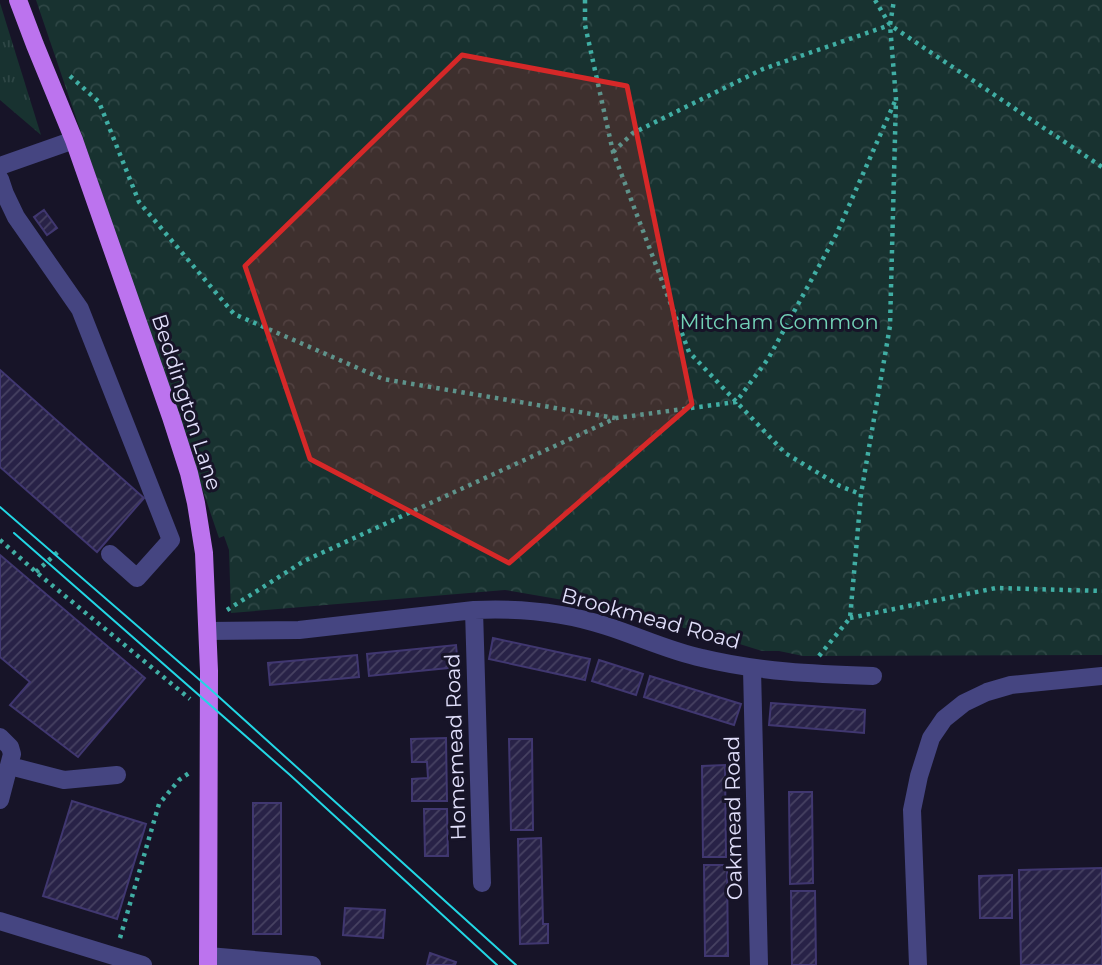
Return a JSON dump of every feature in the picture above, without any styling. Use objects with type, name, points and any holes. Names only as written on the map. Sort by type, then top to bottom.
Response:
[{"type":"main road","name":"Beddington Lane","points":[[18,0],[74,140],[172,417],[189,473],[202,542],[208,631],[208,961]]},
{"type":"street","points":[[0,166],[74,140]]},
{"type":"street","points":[[0,179],[16,217],[80,309],[171,540],[137,578],[110,554]]},
{"type":"street","name":"Brookmead Road","points":[[208,631],[299,629],[474,610],[520,610],[604,625],[699,658],[752,669],[873,676]]},
{"type":"street","name":"Homemead Road","points":[[474,610],[482,883]]},
{"type":"street","name":"Oakmead Road","points":[[752,669],[760,965]]},
{"type":"street","points":[[918,965],[912,810],[931,738],[944,719],[964,703],[987,692],[1011,685],[1102,676]]},
{"type":"street","points":[[0,737],[10,747],[12,754],[0,800]]},
{"type":"street","points":[[10,766],[64,780],[117,775]]},
{"type":"street","points":[[0,921],[143,965]]},
{"type":"street","points":[[208,961],[312,965]]},
{"type":"path","points":[[585,0],[585,25],[613,152],[689,352],[785,453],[840,486],[860,494]]},
{"type":"path","points":[[875,0],[890,25],[1102,167]]},
{"type":"path","points":[[804,674],[850,618],[860,494],[890,326],[896,99],[890,25],[894,0]]},
{"type":"path","points":[[613,152],[632,133],[763,69],[890,25]]},
{"type":"path","points":[[67,74],[99,102],[139,202],[234,314],[383,379],[616,418]]},
{"type":"path","points":[[228,610],[304,561],[616,418],[736,402],[768,359],[836,235],[896,99]]},
{"type":"path","points":[[0,540],[209,715]]},
{"type":"path","points":[[36,572],[61,549]]},
{"type":"path","points":[[850,618],[996,588],[1102,591]]},
{"type":"path","points":[[115,956],[159,804],[179,780],[210,764]]},
{"type":"highlighted area","points":[[462,55],[627,86],[692,404],[509,563],[310,459],[245,266]]},
{"type":"green space","name":"Mitcham Common","points":[[36,0],[1102,0],[1102,655],[803,656],[762,651],[701,632],[569,601],[505,590],[231,613],[229,550],[224,536],[219,538]]},
{"type":"green space","points":[[0,3],[41,135],[0,100]]},
{"type":"building","points":[[44,210],[57,228],[47,235],[34,217]]},
{"type":"building","points":[[0,370],[144,498],[97,552],[0,467]]},
{"type":"building","points":[[0,555],[145,678],[78,757],[10,705],[30,682],[0,657]]},
{"type":"building","points":[[493,638],[590,659],[585,680],[489,659]]},
{"type":"building","points":[[456,645],[458,667],[369,676],[367,654]]},
{"type":"building","points":[[357,655],[359,677],[270,685],[268,663]]},
{"type":"building","points":[[599,660],[643,674],[636,695],[592,681]]},
{"type":"building","points":[[650,676],[741,704],[734,725],[644,697]]},
{"type":"building","points":[[771,703],[865,710],[864,733],[769,725]]},
{"type":"building","points":[[446,738],[447,801],[412,801],[412,779],[428,778],[427,762],[412,762],[411,739]]},
{"type":"building","points":[[509,739],[532,739],[533,830],[511,830]]},
{"type":"building","points":[[725,765],[726,857],[703,857],[702,766]]},
{"type":"building","points":[[789,792],[812,792],[813,883],[790,884]]},
{"type":"building","points":[[72,801],[146,824],[117,919],[43,896]]},
{"type":"building","points":[[253,803],[281,803],[281,934],[253,934]]},
{"type":"building","points":[[424,809],[447,809],[448,856],[425,856]]},
{"type":"building","points":[[541,838],[543,924],[548,924],[548,943],[520,944],[518,839]]},
{"type":"building","points":[[704,865],[727,865],[728,956],[705,956]]},
{"type":"building","points":[[1102,868],[1102,965],[1021,965],[1019,870]]},
{"type":"building","points":[[1012,875],[1012,918],[980,918],[979,876]]},
{"type":"building","points":[[791,891],[815,891],[816,965],[792,965]]},
{"type":"building","points":[[345,908],[385,910],[383,938],[343,935]]},
{"type":"building","points":[[430,953],[456,962],[455,965],[427,965]]},
{"type":"tram line","points":[[0,507],[209,688],[516,965]]},
{"type":"tram line","points":[[14,533],[290,775],[497,965]]}]
